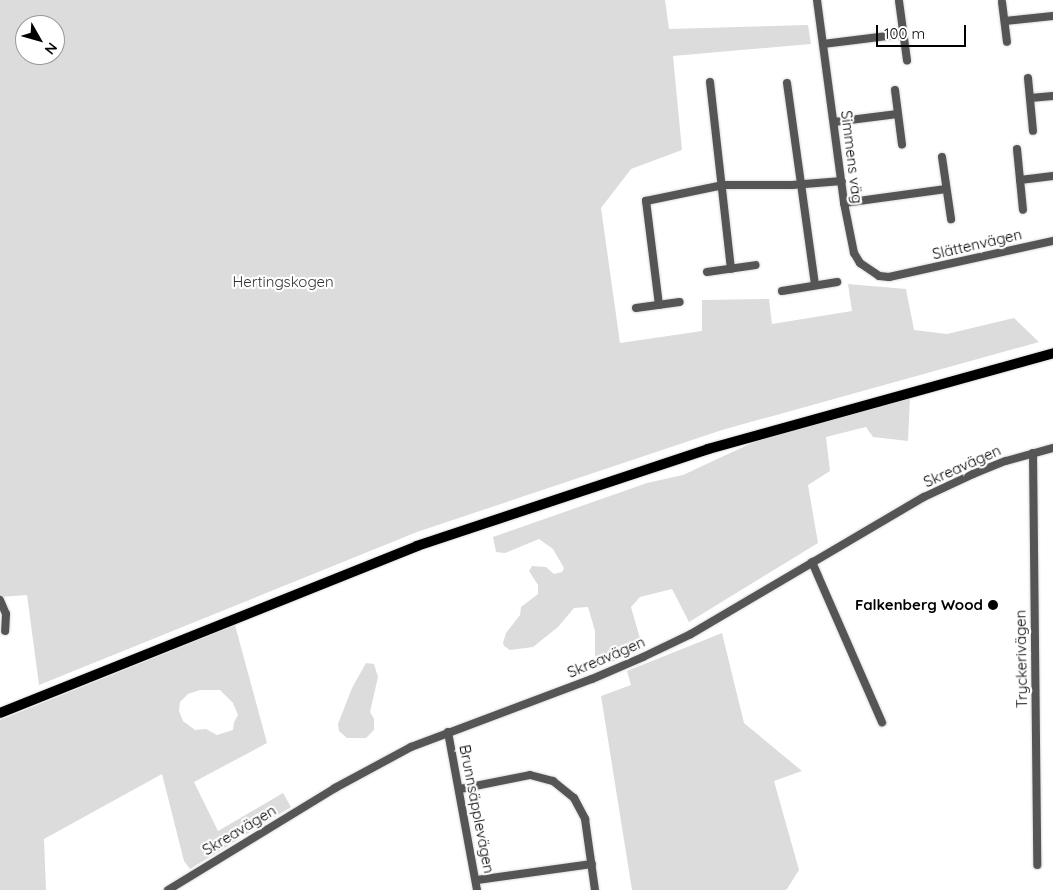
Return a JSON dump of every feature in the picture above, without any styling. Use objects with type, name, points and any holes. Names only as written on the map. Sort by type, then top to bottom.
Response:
[{"type":"main road","points":[[0,713],[417,546],[708,449],[1053,353]]},
{"type":"street","name":"Simmens väg","points":[[817,0],[844,203],[854,253],[860,263],[879,276],[908,275]]},
{"type":"street","points":[[899,1],[907,60]]},
{"type":"street","points":[[1002,2],[1007,42]]},
{"type":"street","points":[[1005,22],[1053,16]]},
{"type":"street","points":[[823,44],[904,34]]},
{"type":"street","points":[[1028,78],[1033,131]]},
{"type":"street","points":[[710,82],[731,269]]},
{"type":"street","points":[[787,84],[803,184],[815,285]]},
{"type":"street","points":[[895,90],[902,145]]},
{"type":"street","points":[[1030,98],[1053,96]]},
{"type":"street","points":[[834,122],[898,114]]},
{"type":"street","points":[[1017,149],[1023,210]]},
{"type":"street","points":[[942,157],[951,220]]},
{"type":"street","points":[[1020,180],[1053,176]]},
{"type":"street","points":[[659,304],[646,201],[722,185],[803,184],[842,181]]},
{"type":"street","points":[[844,203],[946,189]]},
{"type":"street","name":"Slättenvägen","points":[[908,275],[1053,241]]},
{"type":"street","points":[[707,272],[756,266]]},
{"type":"street","points":[[782,291],[837,282]]},
{"type":"street","points":[[636,308],[680,302]]},
{"type":"street","name":"Skreavägen","points":[[168,890],[350,780],[411,747],[592,679],[643,657],[691,634],[812,562],[946,486],[973,474],[1053,448]]},
{"type":"street","name":"Tryckerivägen","points":[[1033,453],[1037,865]]},
{"type":"street","points":[[812,562],[882,722]]},
{"type":"street","points":[[0,600],[6,614],[5,631]]},
{"type":"street","name":"Brunnsäpplevägen","points":[[448,732],[460,789],[468,845],[477,880],[477,890]]},
{"type":"street","points":[[460,789],[530,775],[553,781],[574,798],[585,820],[595,890]]},
{"type":"street","points":[[477,880],[592,864]]},
{"type":"green space","name":"Hertingskogen","points":[[0,0],[665,0],[669,29],[808,25],[811,44],[673,56],[682,150],[631,169],[601,208],[620,343],[702,331],[702,300],[769,299],[772,324],[852,311],[848,284],[906,289],[914,330],[947,334],[1014,318],[1039,342],[722,430],[417,532],[39,685],[27,595],[0,597]]},
{"type":"green space","points":[[910,397],[908,441],[873,437],[866,427],[826,437],[830,471],[808,485],[818,543],[689,622],[672,589],[640,597],[631,607],[643,649],[598,668],[595,654],[595,631],[588,607],[574,608],[558,627],[533,647],[510,650],[504,646],[506,633],[520,615],[521,607],[538,594],[538,585],[529,571],[532,566],[546,567],[554,574],[562,572],[564,568],[553,549],[539,539],[505,553],[496,552],[493,537],[647,483],[683,475],[756,441]]},
{"type":"green space","points":[[235,625],[267,743],[194,782],[218,831],[283,793],[291,807],[190,869],[184,861],[162,774],[44,839],[46,890],[0,890],[0,720]],"holes":[[[200,690],[220,690],[233,703],[238,715],[234,722],[233,730],[217,735],[206,729],[195,730],[183,721],[179,711],[180,702],[188,694]]]},
{"type":"green space","points":[[722,633],[744,723],[802,771],[774,781],[799,870],[785,890],[632,890],[601,696],[631,685],[627,671]]},
{"type":"green space","points":[[366,663],[374,664],[378,677],[370,712],[374,719],[374,730],[366,738],[347,738],[339,731],[338,724],[352,688]]},
{"type":"place","name":"Falkenberg Wood","points":[[993,605]]}]
